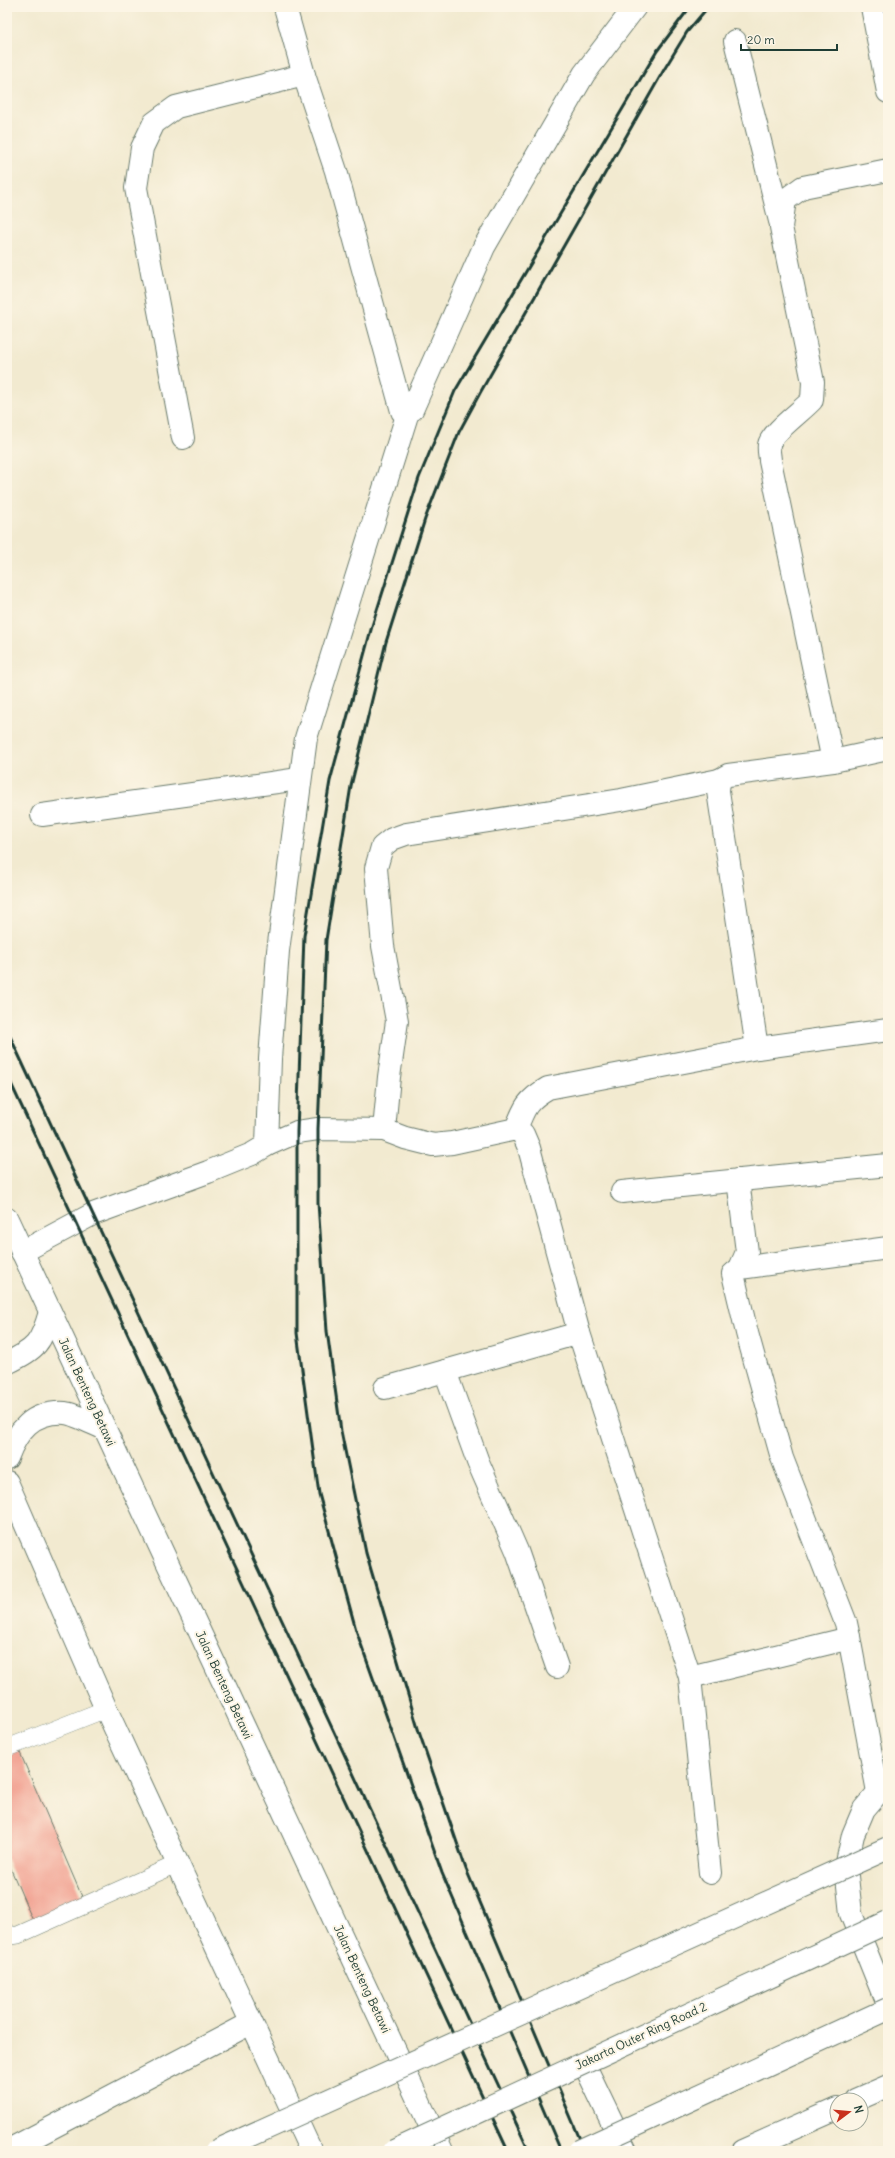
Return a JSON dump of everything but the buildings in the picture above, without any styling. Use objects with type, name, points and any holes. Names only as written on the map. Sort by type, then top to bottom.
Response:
[{"type":"main road","points":[[285,7],[304,75],[336,171],[402,411],[408,412]]},
{"type":"main road","points":[[267,1145],[270,1060],[278,951],[299,778],[306,738],[408,412],[412,410],[484,247],[584,74],[635,7]]},
{"type":"main road","points":[[872,7],[888,92]]},
{"type":"main road","points":[[734,41],[781,226],[812,382],[812,400],[799,413],[774,433],[769,445],[770,461],[833,761]]},
{"type":"main road","points":[[183,438],[136,188],[142,148],[154,123],[176,107],[304,75]]},
{"type":"main road","points":[[781,226],[785,200],[803,187],[888,170]]},
{"type":"main road","points":[[384,1130],[389,1077],[397,1021],[383,946],[376,868],[382,847],[392,839],[406,834],[621,800],[719,780],[728,775],[833,761],[888,749]]},
{"type":"main road","points":[[42,815],[299,778]]},
{"type":"main road","points":[[719,780],[718,791],[757,1048]]},
{"type":"main road","points":[[516,1129],[525,1106],[534,1096],[548,1088],[757,1048],[888,1030]]},
{"type":"main road","points":[[22,1252],[93,1214],[208,1172],[252,1154],[267,1145],[298,1132],[318,1129],[384,1130],[416,1142],[433,1145],[452,1143],[516,1129]]},
{"type":"main road","points":[[516,1129],[522,1134],[529,1148],[579,1333],[690,1677],[710,1873]]},
{"type":"main road","points":[[622,1192],[888,1165]]},
{"type":"main road","points":[[579,2151],[888,2007],[851,1914],[846,1867],[853,1835],[864,1809],[883,1787],[846,1623],[782,1458],[747,1333],[733,1274],[740,1268],[747,1252],[738,1180]]},
{"type":"main road","name":"Jalan Benteng Betawi","points":[[7,1219],[442,2151]]},
{"type":"main road","points":[[740,1268],[888,1248]]},
{"type":"main road","points":[[7,1363],[19,1357],[39,1343],[50,1312]]},
{"type":"main road","points":[[385,1388],[579,1333]]},
{"type":"main road","points":[[445,1371],[478,1462],[517,1551],[557,1667]]},
{"type":"main road","points":[[7,1458],[13,1443],[25,1424],[48,1414],[66,1413],[105,1429]]},
{"type":"main road","points":[[7,1482],[106,1709],[311,2151]]},
{"type":"main road","points":[[690,1677],[846,1640],[849,1637]]},
{"type":"main road","points":[[216,2151],[888,1848]]},
{"type":"main road","name":"Jakarta Outer Ring Road 2","points":[[394,2151],[888,1922]]},
{"type":"main road","points":[[7,2151],[251,2023]]},
{"type":"main road","points":[[588,2070],[626,2151]]},
{"type":"main road","points":[[869,2094],[888,2086]]},
{"type":"main road","points":[[742,2151],[829,2113]]},
{"type":"lane","points":[[7,1748],[106,1709]]},
{"type":"lane","points":[[7,1932],[11,1936],[18,1935],[177,1864]]},
{"type":"railway","points":[[561,2151],[442,1873],[356,1630],[319,1494],[297,1333],[297,1132],[304,936],[330,781],[372,626],[419,478],[455,391],[657,51],[690,7]]},
{"type":"railway","points":[[585,2151],[466,1869],[419,1732],[366,1553],[341,1431],[327,1331],[318,1203],[318,1129],[326,940],[351,786],[386,642],[425,519],[459,432],[665,68],[687,32],[708,7]]},
{"type":"railway","points":[[7,1030],[529,2151]]},
{"type":"railway","points":[[7,1075],[508,2151]]}]
